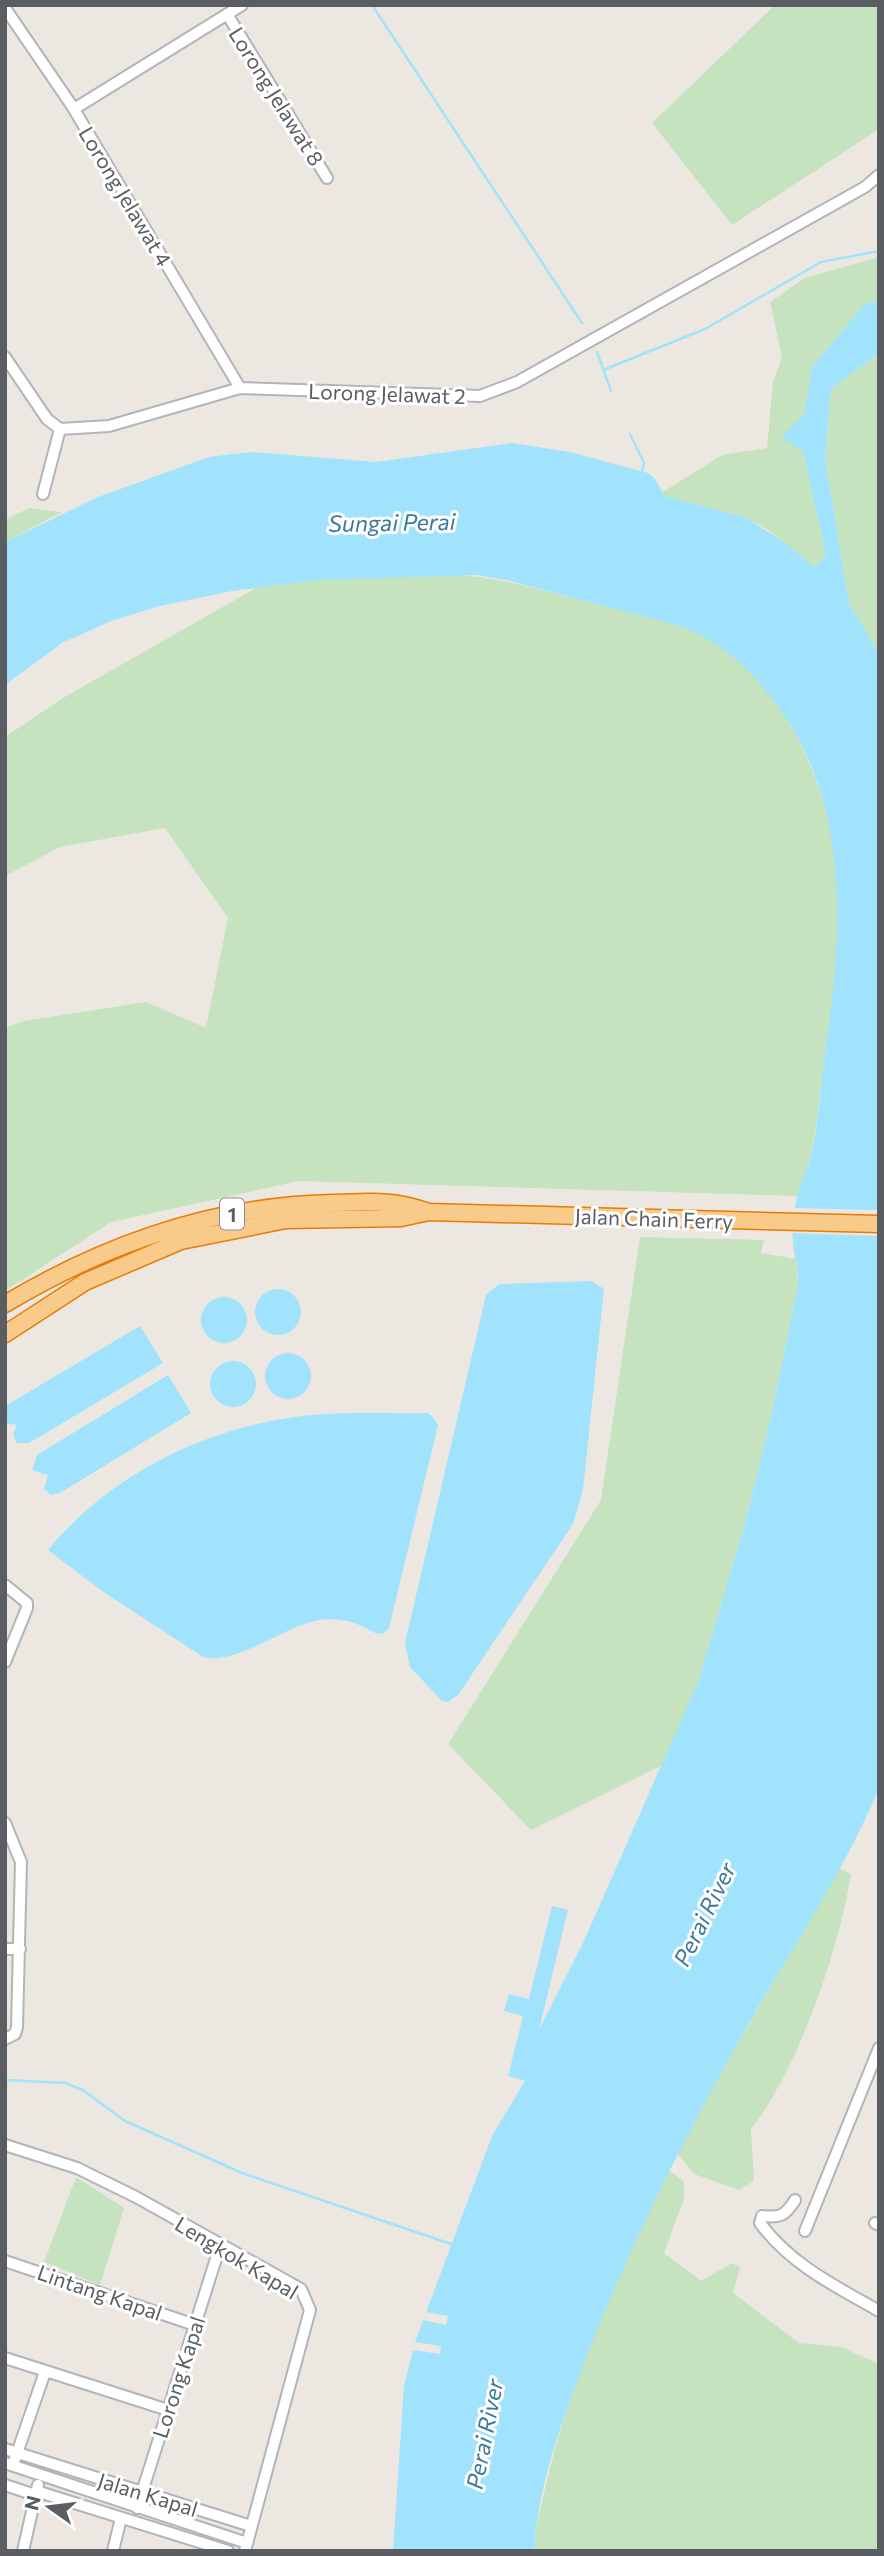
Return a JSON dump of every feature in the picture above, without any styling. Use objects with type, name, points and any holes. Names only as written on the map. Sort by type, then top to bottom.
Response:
[{"type":"highway","name":"Jalan Chain Ferry","points":[[5,1304],[83,1261],[170,1228],[279,1204],[400,1202],[429,1212]]},
{"type":"highway","name":"Jalan Chain Ferry","points":[[5,1334],[85,1282],[181,1241],[286,1220],[401,1218],[429,1212],[879,1224]]},
{"type":"street","points":[[74,109],[242,5]]},
{"type":"street","name":"Lorong Jelawat 4","points":[[5,8],[74,109],[240,388]]},
{"type":"street","name":"Lorong Jelawat 8","points":[[227,14],[327,178]]},
{"type":"street","name":"Lorong Jelawat 2","points":[[60,429],[109,426],[240,388],[480,396],[493,392],[541,368],[865,187],[879,176]]},
{"type":"street","points":[[5,357],[47,419],[60,429],[43,494]]},
{"type":"street","points":[[5,1585],[27,1603],[5,1662]]},
{"type":"street","points":[[5,1823],[9,1840],[21,1862],[17,2027],[15,2034],[5,2039]]},
{"type":"street","points":[[5,1949],[20,1949]]},
{"type":"street","points":[[805,2231],[879,2048]]},
{"type":"street","name":"Lengkok Kapal","points":[[5,2145],[77,2168],[136,2197],[300,2289],[310,2311],[246,2547]]},
{"type":"street","points":[[795,2200],[786,2214],[778,2217],[762,2216],[760,2223],[771,2238],[784,2252],[815,2274],[879,2311]]},
{"type":"street","name":"Lorong Kapal","points":[[137,2508],[220,2246]]},
{"type":"street","name":"Lintang Kapal","points":[[5,2261],[195,2325]]},
{"type":"street","points":[[5,2358],[168,2410]]},
{"type":"street","points":[[9,2465],[17,2453],[45,2372]]},
{"type":"street","name":"Jalan Kapal","points":[[5,2449],[251,2526]]},
{"type":"street","name":"Jalan Kapal","points":[[9,2465],[246,2547]]},
{"type":"street","points":[[23,2551],[39,2476]]},
{"type":"street","name":"Jalan Kapal","points":[[5,2485],[121,2518],[202,2547],[228,2551]]},
{"type":"street","points":[[113,2551],[121,2518]]},
{"type":"green space","points":[[775,5],[879,5],[879,129],[732,225],[652,123]]},
{"type":"green space","points":[[879,257],[879,300],[864,305],[812,367],[804,415],[803,451],[826,555],[814,567],[779,538],[751,520],[678,501],[661,493],[722,455],[767,448],[773,382],[782,357],[770,302],[805,278]]},
{"type":"green space","points":[[879,353],[879,653],[849,604],[825,457],[831,389]]},
{"type":"green space","points":[[29,508],[62,512],[5,542],[5,520]]},
{"type":"green space","points":[[444,574],[485,578],[524,586],[669,621],[694,630],[737,659],[764,687],[787,719],[820,790],[837,867],[840,905],[835,988],[816,1126],[811,1155],[798,1196],[299,1181],[111,1222],[5,1291],[5,1028],[24,1021],[146,1002],[206,1028],[228,918],[165,828],[60,847],[5,876],[5,737],[63,698],[256,588],[319,580]]},
{"type":"green space","points":[[640,1237],[764,1240],[761,1253],[797,1259],[798,1284],[771,1418],[745,1523],[698,1682],[663,1765],[531,1830],[448,1744],[601,1500]]},
{"type":"green space","points":[[838,1868],[851,1874],[837,1937],[800,2042],[785,2075],[751,2129],[754,2181],[739,2190],[694,2174],[676,2152]]},
{"type":"green space","points":[[668,2170],[684,2181],[684,2199],[664,2253],[701,2281],[732,2263],[740,2267],[733,2293],[799,2343],[841,2347],[879,2364],[879,2551],[534,2551],[549,2472],[572,2394],[617,2281]]},
{"type":"green space","points":[[76,2177],[124,2208],[100,2285],[44,2262]]},
{"type":"water","points":[[879,300],[879,353],[831,389],[825,457],[849,604],[879,653],[879,1788],[837,1874],[709,2095],[625,2264],[588,2353],[554,2450],[541,2500],[534,2551],[393,2551],[404,2386],[415,2342],[492,2136],[525,2081],[508,2076],[523,2016],[504,2011],[509,1994],[529,1999],[552,1906],[568,1910],[539,2030],[583,1943],[698,1682],[745,1523],[771,1418],[798,1284],[793,1243],[795,1206],[811,1156],[835,969],[836,877],[830,832],[819,788],[802,745],[777,705],[734,658],[709,640],[680,626],[506,580],[476,575],[319,580],[232,591],[160,606],[111,621],[62,643],[5,685],[5,542],[98,497],[209,457],[254,452],[376,462],[512,443],[570,452],[648,473],[667,497],[745,517],[787,544],[814,567],[826,555],[803,451],[781,437],[804,415],[812,367],[864,305]]},
{"type":"water","points":[[592,1281],[604,1289],[583,1490],[573,1524],[458,1695],[448,1702],[442,1701],[410,1667],[405,1643],[486,1295],[499,1284]]},
{"type":"water","points":[[278,1289],[294,1296],[301,1312],[294,1328],[278,1335],[262,1328],[255,1312],[262,1296]]},
{"type":"water","points":[[224,1297],[240,1304],[247,1320],[240,1336],[224,1343],[208,1336],[201,1320],[208,1304]]},
{"type":"water","points":[[140,1326],[163,1363],[29,1443],[16,1443],[13,1434],[17,1425],[5,1423],[5,1406]]},
{"type":"water","points":[[288,1353],[304,1360],[311,1376],[304,1392],[288,1399],[272,1392],[265,1376],[272,1360]]},
{"type":"water","points":[[233,1361],[249,1368],[256,1384],[249,1400],[233,1407],[217,1400],[210,1384],[217,1368]]},
{"type":"water","points":[[168,1375],[191,1413],[60,1493],[51,1495],[44,1489],[48,1475],[32,1470],[37,1455]]},
{"type":"water","points":[[337,1413],[427,1413],[438,1425],[389,1628],[384,1633],[376,1633],[345,1621],[318,1620],[243,1652],[215,1658],[203,1657],[102,1591],[48,1550],[104,1495],[172,1454],[209,1438],[286,1418]]},
{"type":"pier","points":[[792,1208],[879,1210],[879,1236],[789,1233]]},
{"type":"pier","points":[[426,2312],[448,2316],[446,2325],[423,2320]]},
{"type":"pier","points":[[415,2342],[441,2346],[440,2354],[413,2350]]},
{"type":"waterway","points":[[372,5],[582,323]]},
{"type":"waterway","points":[[603,370],[705,329],[821,262],[879,251]]},
{"type":"waterway","points":[[597,352],[611,391]]},
{"type":"waterway","points":[[630,434],[644,463],[642,473]]},
{"type":"waterway","points":[[5,2080],[65,2083],[83,2090],[125,2121],[242,2173],[454,2245]]},
{"type":"water label","name":"Sungai Perai","points":[[392,522]]},
{"type":"water label","name":"Perai River","points":[[704,1914]]},
{"type":"water label","name":"Perai River","points":[[484,2434]]}]
